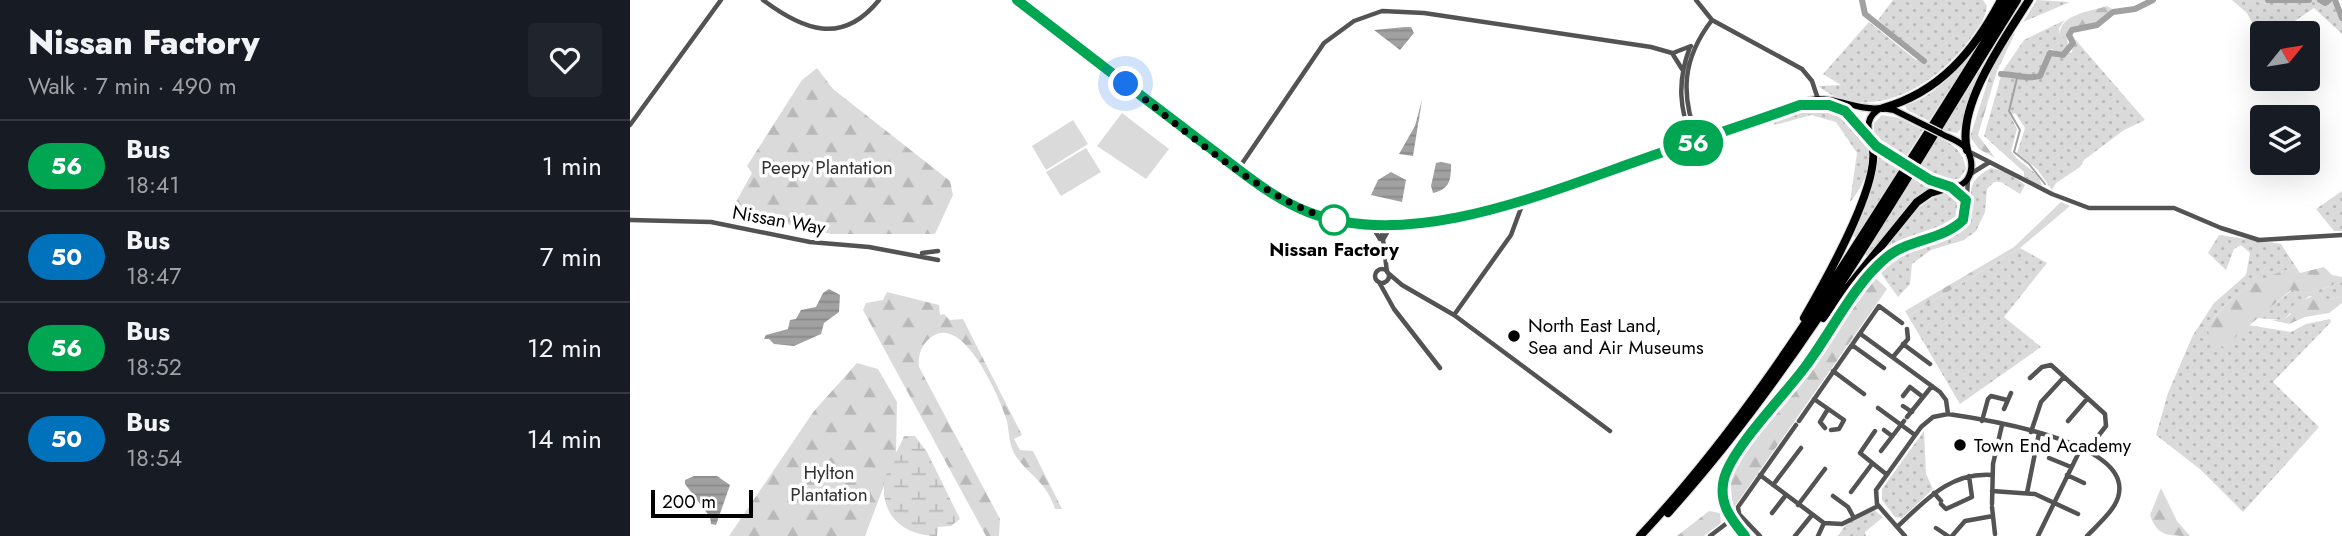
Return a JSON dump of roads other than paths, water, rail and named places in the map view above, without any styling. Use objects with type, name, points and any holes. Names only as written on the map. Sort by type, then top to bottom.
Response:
[{"type":"highway","points":[[1882,108],[1913,98],[1935,85],[1980,35],[2001,0]]},
{"type":"highway","points":[[1640,536],[1756,398],[2010,0]]},
{"type":"highway","points":[[1774,382],[2019,0]]},
{"type":"highway","points":[[1967,150],[1965,131],[1986,70],[2029,0]]},
{"type":"highway","points":[[1756,398],[1825,282],[1851,227],[1874,164],[1871,142]]},
{"type":"highway","points":[[1648,536],[1730,442],[1907,213],[1927,194],[1950,187]]},
{"type":"main road","points":[[1017,0],[1238,169],[1305,211],[1355,223],[1451,218],[1514,204],[1680,145],[1695,140],[1713,134],[1800,105],[1818,99],[1845,101],[1868,109],[1897,111],[1940,133],[1967,150],[1972,163],[1969,177],[1950,187],[1915,171],[1871,142],[1852,117],[1841,109],[1829,105],[1800,105]]},
{"type":"main road","points":[[1871,142],[1868,121],[1882,108]]},
{"type":"street","points":[[630,125],[721,0]]},
{"type":"street","points":[[763,0],[794,21],[824,29],[853,22],[879,0]]},
{"type":"street","points":[[1696,0],[1712,20],[1798,65],[1812,81],[1818,99]]},
{"type":"street","points":[[1238,169],[1324,44],[1343,27],[1382,11],[1424,13],[1651,47],[1688,58]]},
{"type":"street","points":[[1682,69],[1692,46],[1712,20]]},
{"type":"street","points":[[1675,54],[1692,46]]},
{"type":"street","points":[[1675,54],[1682,69],[1681,101],[1695,140]]},
{"type":"street","points":[[1688,58],[1686,94],[1695,140]]},
{"type":"street","points":[[1693,123],[1713,134]]},
{"type":"street","points":[[1967,150],[2052,194],[2088,208],[2174,208],[2221,228],[2259,240],[2342,235]]},
{"type":"street","points":[[1745,536],[1731,520],[1724,503],[1723,484],[1732,459],[1796,380],[1872,271],[1894,252],[1957,226],[1965,215],[1969,177],[1988,163]]},
{"type":"street","points":[[1950,187],[1966,200]]},
{"type":"street","points":[[1454,315],[1511,235],[1521,208]]},
{"type":"street","name":"Nissan Way","points":[[630,220],[711,222],[810,242],[914,254]]},
{"type":"street","points":[[1382,245],[1389,229],[1405,222]]},
{"type":"street","points":[[1355,223],[1374,229],[1382,245]]},
{"type":"street","points":[[1381,223],[1390,300]]},
{"type":"street","points":[[914,254],[938,251]]},
{"type":"street","points":[[914,254],[938,260]]},
{"type":"street","points":[[1383,255],[1375,279],[1440,368]]},
{"type":"street","points":[[1377,271],[1388,272],[1395,280],[1454,315],[1610,430]]},
{"type":"street","points":[[1379,282],[1395,280]]},
{"type":"street","points":[[1760,536],[1737,510],[1760,475],[1879,306],[1902,323]]},
{"type":"street","points":[[1893,357],[1908,339],[1907,329]]},
{"type":"street","points":[[1861,335],[1932,386],[1946,400],[1948,414]]},
{"type":"street","points":[[1903,344],[1930,364]]},
{"type":"street","points":[[1852,345],[1884,368]]},
{"type":"street","points":[[2030,378],[2042,367],[2051,365],[2108,419],[2106,426],[2085,447],[2071,467],[2038,536]]},
{"type":"street","points":[[1833,371],[1864,394]]},
{"type":"street","points":[[2031,432],[2041,402],[2064,377]]},
{"type":"street","points":[[1881,451],[1932,386]]},
{"type":"street","points":[[1903,396],[1910,387],[1923,397]]},
{"type":"street","points":[[2004,409],[2011,393]]},
{"type":"street","points":[[1982,421],[1987,398],[1992,396],[2007,400]]},
{"type":"street","points":[[1814,399],[1829,409],[1844,420],[1839,429],[1828,429],[1820,422],[1829,409]]},
{"type":"street","points":[[2068,421],[2087,399]]},
{"type":"street","points":[[1903,406],[1912,412]]},
{"type":"street","points":[[1878,408],[1904,421],[1915,435]]},
{"type":"street","points":[[1905,536],[1878,506],[1876,490],[1915,435],[1933,417],[1948,414],[2039,433],[2085,447],[2112,469],[2120,488],[2114,506],[2087,536]]},
{"type":"street","points":[[1995,534],[1992,475],[2002,425]]},
{"type":"street","points":[[1884,430],[1892,436]]},
{"type":"street","points":[[1875,431],[1860,453],[1886,474]]},
{"type":"street","points":[[2026,493],[2039,433]]},
{"type":"street","points":[[1773,485],[1801,448]]},
{"type":"street","points":[[2049,458],[2071,467]]},
{"type":"street","points":[[1851,492],[1872,464]]},
{"type":"street","points":[[1798,505],[1825,469]]},
{"type":"street","points":[[1760,475],[1824,523],[1842,524],[1878,506]]},
{"type":"street","points":[[1897,527],[1934,493],[1952,481],[1969,476],[1992,475]]},
{"type":"street","points":[[2067,475],[2084,483]]},
{"type":"street","points":[[1934,493],[1946,509],[1972,497],[1969,476]]},
{"type":"street","points":[[1992,491],[2026,493],[2054,502],[2078,514]]},
{"type":"street","points":[[1772,513],[1786,495]]},
{"type":"street","points":[[1833,496],[1848,507],[1854,518]]},
{"type":"street","points":[[1795,536],[1812,515]]},
{"type":"street","points":[[1936,528],[1950,536],[1965,521],[1993,516]]},
{"type":"street","points":[[1710,536],[1731,520]]},
{"type":"street","points":[[1818,536],[1824,523]]},
{"type":"waterway","points":[[1862,0],[1865,14],[1924,61]]},
{"type":"waterway","points":[[2001,74],[2040,76],[2050,53],[2063,55],[2073,43],[2069,35],[2072,30],[2097,25],[2113,12],[2135,9],[2153,0]]},
{"type":"waterway","points":[[2268,0],[2309,0]]},
{"type":"waterway","points":[[2320,0],[2325,3],[2329,0]]},
{"type":"waterway","points":[[2335,0],[2342,18]]},
{"type":"waterway","points":[[2018,74],[2009,111],[2020,130],[2014,152],[2029,164],[2045,184]]},
{"type":"place","name":"Nissan Factory","points":[[1334,220]]},
{"type":"place","name":"North East Land, Sea and Air Museums","points":[[1514,336]]},
{"type":"place","name":"Town End Academy","points":[[1960,445]]},
{"type":"park label","name":"Peepy Plantation","points":[[827,167]]},
{"type":"park label","name":"Hylton Plantation","points":[[829,483]]}]
